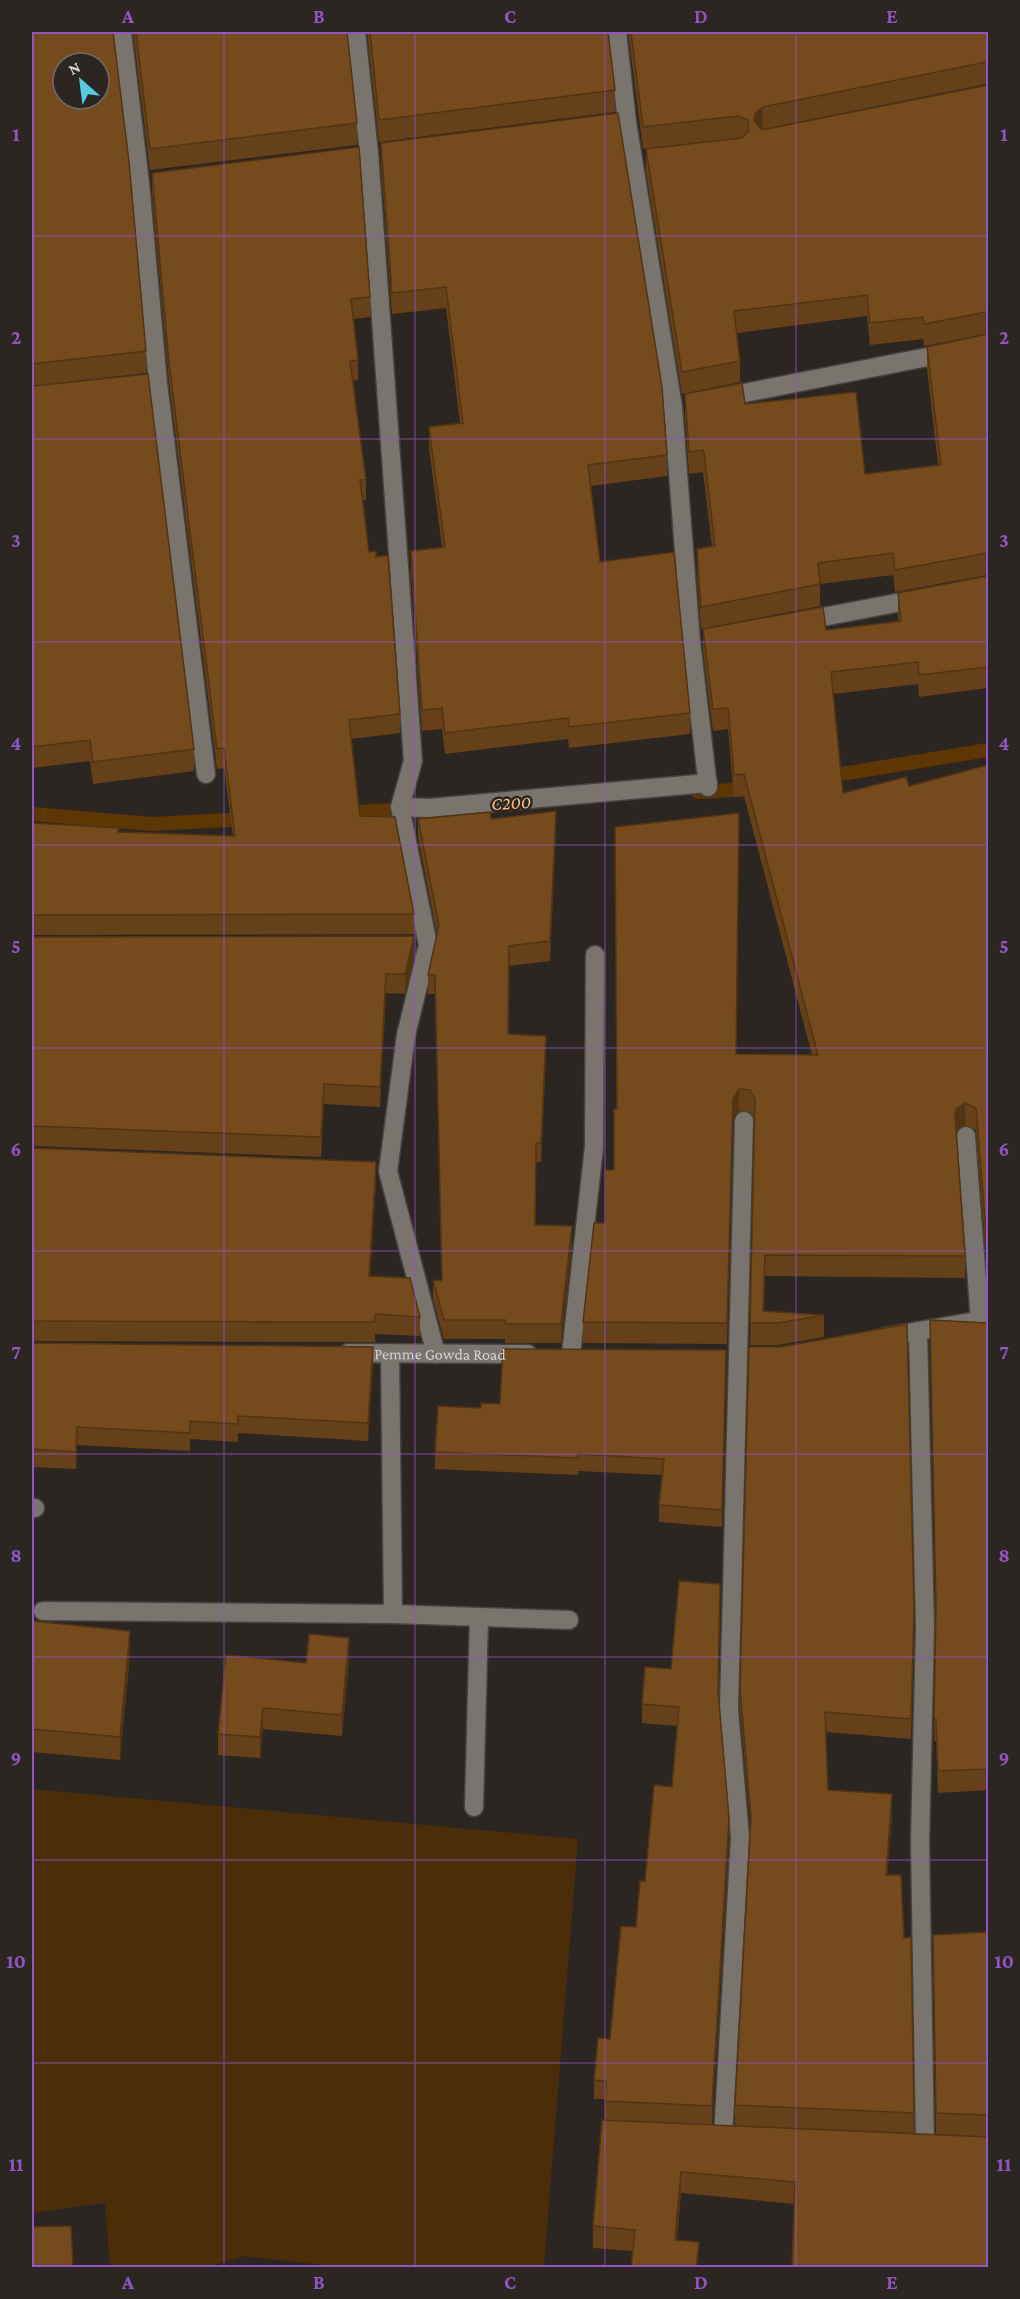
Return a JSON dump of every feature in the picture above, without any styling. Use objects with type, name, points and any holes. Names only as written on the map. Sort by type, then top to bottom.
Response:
[{"type":"street","points":[[122,32],[140,183],[158,382],[206,774]]},
{"type":"street","points":[[356,32],[375,152],[413,761],[400,807],[428,945],[406,1035],[388,1171],[436,1354]]},
{"type":"street","points":[[400,807],[428,808],[708,785],[692,642],[673,407],[640,161],[627,122],[616,32]]},
{"type":"street","points":[[604,125],[627,122]]},
{"type":"street","points":[[346,156],[375,152]]},
{"type":"street","points":[[140,183],[163,180]]},
{"type":"street","points":[[673,407],[988,345]]},
{"type":"street","points":[[135,385],[158,382]]},
{"type":"street","points":[[783,624],[943,594]]},
{"type":"street","points":[[692,642],[714,637]]},
{"type":"street","points":[[405,945],[428,945]]},
{"type":"street","points":[[571,1354],[594,1147],[595,956]]},
{"type":"street","points":[[723,2137],[740,1837],[729,1710],[730,1355],[744,1121]]},
{"type":"street","points":[[872,1339],[984,1320],[966,1136]]},
{"type":"street","points":[[365,1170],[388,1171]]},
{"type":"street","points":[[918,1331],[925,1628],[920,1842],[919,2145],[946,2146]]},
{"type":"street","name":"Pemme Gowda Road","points":[[331,1353],[595,1354]]},
{"type":"street","points":[[390,1353],[393,1614]]},
{"type":"street","points":[[730,1355],[758,1356]]},
{"type":"street","points":[[44,1611],[393,1614],[569,1620]]},
{"type":"street","points":[[474,1807],[479,1617]]},
{"type":"street","points":[[701,2136],[747,2138]]},
{"type":"shaded area","points":[[32,1789],[578,1839],[544,2267],[348,2268],[243,2256],[207,2267],[110,2267],[105,2203],[32,2213]]},
{"type":"building","points":[[32,32],[113,32],[129,162],[146,351],[32,364]]},
{"type":"building","points":[[136,32],[347,32],[357,123],[150,149]]},
{"type":"building","points":[[370,32],[608,32],[615,90],[379,120]]},
{"type":"building","points":[[631,32],[988,32],[988,63],[763,107],[755,114],[754,121],[761,129],[767,129],[988,85],[988,313],[924,324],[923,317],[870,323],[867,295],[734,311],[740,361],[682,372],[646,149],[741,138],[749,131],[748,120],[738,116],[643,127]]},
{"type":"building","points":[[618,113],[662,387],[667,455],[588,465],[600,562],[674,552],[690,713],[569,727],[568,718],[445,733],[442,708],[422,710],[411,551],[445,547],[429,427],[463,423],[446,287],[392,293],[381,143]]},
{"type":"building","points":[[359,147],[370,297],[351,299],[358,360],[350,361],[366,480],[360,480],[369,552],[376,551],[376,557],[388,555],[400,714],[349,720],[360,816],[395,817],[414,914],[32,915],[32,823],[119,828],[118,832],[235,836],[224,748],[217,749],[169,362],[152,173]]},
{"type":"building","points":[[988,334],[988,554],[895,570],[893,553],[818,563],[820,584],[701,607],[697,549],[715,546],[704,453],[703,450],[689,452],[685,394],[742,383],[745,404],[856,392],[865,474],[941,465],[927,347]]},
{"type":"building","points":[[148,374],[194,749],[93,762],[90,740],[32,747],[32,386]]},
{"type":"building","points":[[988,576],[988,667],[919,675],[918,662],[831,672],[843,793],[906,777],[909,786],[988,765],[988,1256],[976,1108],[965,1103],[956,1109],[955,1114],[965,1256],[765,1255],[763,1311],[824,1315],[778,1323],[750,1323],[755,1099],[750,1090],[739,1089],[733,1099],[727,1323],[583,1322],[594,1223],[605,1223],[605,1170],[614,1170],[614,1109],[617,1109],[615,827],[739,813],[736,1054],[818,1055],[744,774],[734,775],[728,708],[713,709],[703,629],[823,607],[826,630],[901,621],[898,593]]},
{"type":"building","points":[[556,811],[550,941],[509,946],[508,1034],[546,1036],[541,1143],[536,1143],[535,1225],[572,1226],[561,1324],[505,1324],[505,1320],[444,1320],[433,1280],[442,1281],[435,975],[428,975],[439,925],[418,819],[490,812],[491,819]]},
{"type":"building","points":[[414,936],[405,974],[386,974],[380,1087],[324,1084],[321,1137],[32,1126],[32,937]]},
{"type":"building","points":[[32,1148],[376,1162],[369,1276],[410,1278],[420,1317],[375,1314],[375,1322],[32,1321]]},
{"type":"building","points":[[930,1320],[988,1323],[988,1769],[938,1771],[936,1719],[934,1719],[936,1606]]},
{"type":"building","points":[[907,1324],[914,1608],[911,1719],[825,1712],[828,1790],[892,1794],[886,1875],[901,1875],[904,1938],[911,1937],[914,2113],[735,2105],[751,1817],[740,1688],[749,1347],[781,1347]]},
{"type":"building","points":[[32,1343],[373,1347],[368,1423],[238,1416],[238,1424],[190,1421],[190,1433],[77,1427],[76,1452],[32,1449]]},
{"type":"building","points":[[503,1349],[726,1350],[722,1510],[659,1505],[664,1459],[578,1454],[578,1458],[435,1452],[438,1406],[481,1408],[481,1403],[500,1404]]},
{"type":"building","points":[[679,1581],[720,1584],[718,1691],[729,1818],[712,2106],[605,2101],[606,2081],[594,2080],[598,2038],[610,2039],[621,1926],[636,1927],[640,1881],[645,1881],[654,1785],[672,1787],[679,1707],[642,1704],[645,1667],[671,1669]]},
{"type":"building","points":[[32,1621],[130,1631],[120,1737],[32,1729]]},
{"type":"building","points":[[309,1634],[349,1638],[342,1715],[263,1708],[260,1737],[218,1734],[226,1655],[306,1663]]},
{"type":"building","points":[[988,1932],[988,2115],[936,2113],[933,1935]]},
{"type":"building","points":[[602,2120],[988,2137],[988,2268],[792,2268],[795,2182],[681,2172],[675,2240],[699,2242],[696,2268],[631,2268],[635,2230],[593,2226]]},
{"type":"building","points":[[71,2226],[73,2268],[32,2268],[32,2227]]},
{"type":"waterway","name":"C200","points":[[823,777],[988,750]]},
{"type":"waterway","name":"C200","points":[[698,792],[751,789]]},
{"type":"waterway","name":"C200","points":[[342,813],[410,809]]},
{"type":"waterway","name":"C200","points":[[32,814],[152,824],[248,819]]}]
